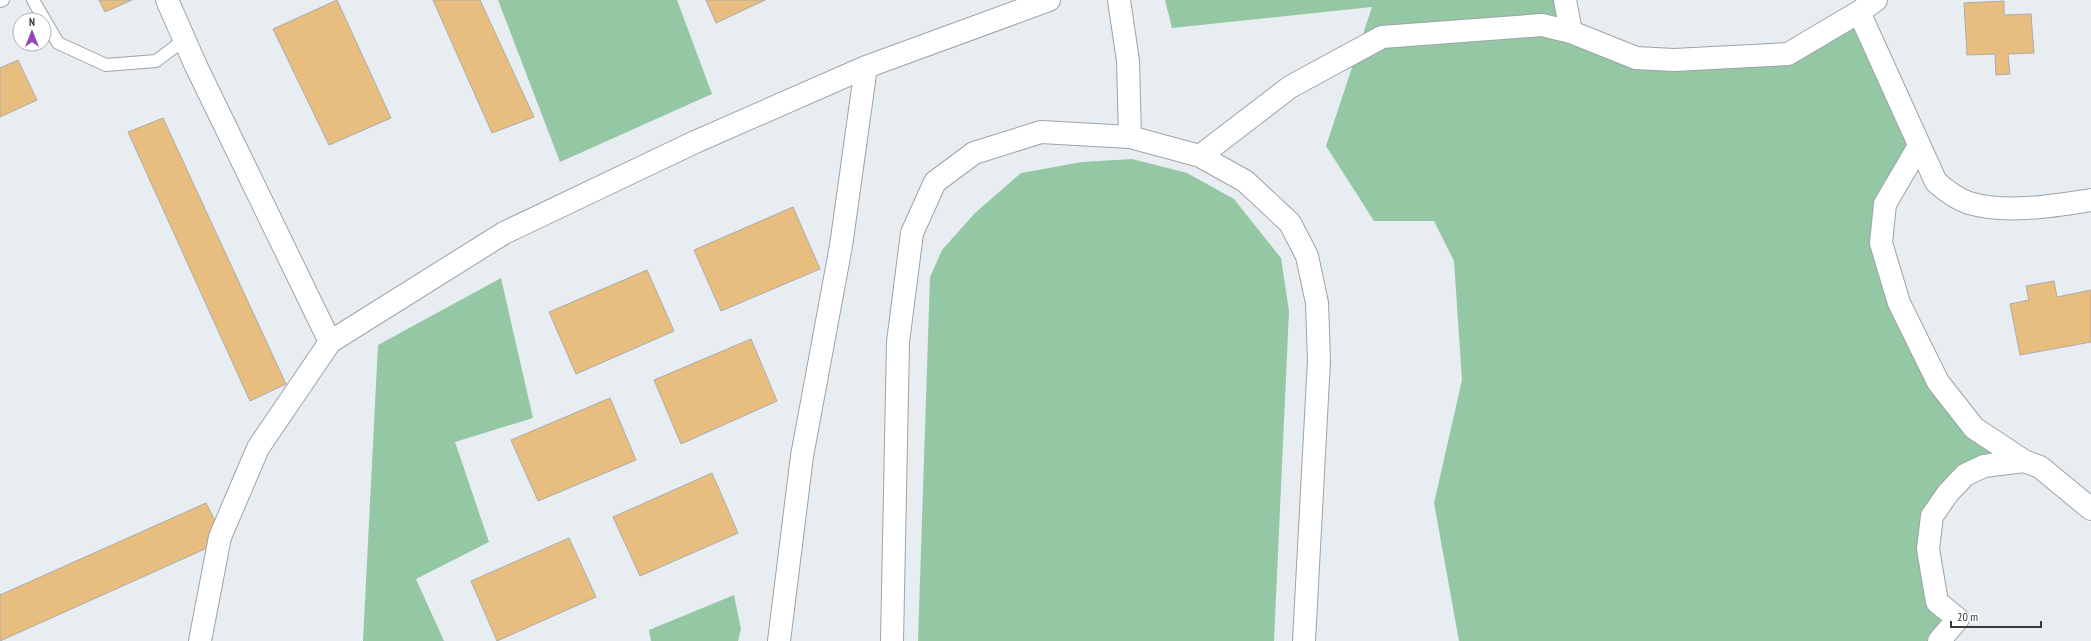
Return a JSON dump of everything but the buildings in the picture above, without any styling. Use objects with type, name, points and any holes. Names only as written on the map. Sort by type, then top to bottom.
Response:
[{"type":"street","points":[[166,0],[330,342]]},
{"type":"street","points":[[200,641],[220,537],[255,455],[330,342],[504,233],[694,142],[866,67],[1049,0]]},
{"type":"street","points":[[1119,0],[1128,61],[1130,137]]},
{"type":"street","points":[[1566,0],[1571,32]]},
{"type":"street","points":[[1200,156],[1290,86],[1382,38],[1542,25],[1571,32],[1636,58],[1674,60],[1788,54],[1868,6],[1919,146],[1936,182],[1947,191],[1968,202],[1990,207],[2032,207],[2091,200]]},
{"type":"street","points":[[779,641],[802,456],[841,246],[866,67]]},
{"type":"street","points":[[892,641],[898,342],[912,233],[935,182],[974,153],[1041,132],[1130,137],[1200,156],[1245,181],[1290,223],[1307,256],[1317,303],[1319,360],[1304,641]]},
{"type":"street","points":[[1919,146],[1885,204],[1881,243],[1899,303],[1938,382],[1974,428],[2024,461],[2040,467],[2091,509]]},
{"type":"street","points":[[1939,641],[1958,619],[1937,602],[1928,549],[1932,516],[1948,493],[1965,474],[1984,466],[2024,461]]},
{"type":"lane","points":[[33,0],[58,43],[106,65],[156,61],[184,40]]},
{"type":"green space","points":[[498,0],[677,0],[712,94],[560,162]]},
{"type":"green space","points":[[1165,0],[1565,0],[1571,32],[1636,58],[1788,54],[1859,12],[1919,146],[1881,243],[1938,382],[2024,461],[1984,466],[1932,516],[1937,602],[1958,619],[1939,641],[1459,641],[1434,503],[1462,380],[1454,261],[1434,221],[1374,221],[1326,146],[1372,7],[1172,28]]},
{"type":"green space","points":[[1132,159],[1187,173],[1234,199],[1281,258],[1289,311],[1274,641],[918,641],[930,277],[942,250],[975,213],[1021,173],[1082,162]]},
{"type":"green space","points":[[501,278],[533,418],[455,442],[489,542],[416,579],[444,641],[363,641],[378,345]]},
{"type":"green space","points":[[734,595],[741,629],[738,641],[651,641],[649,630]]}]
